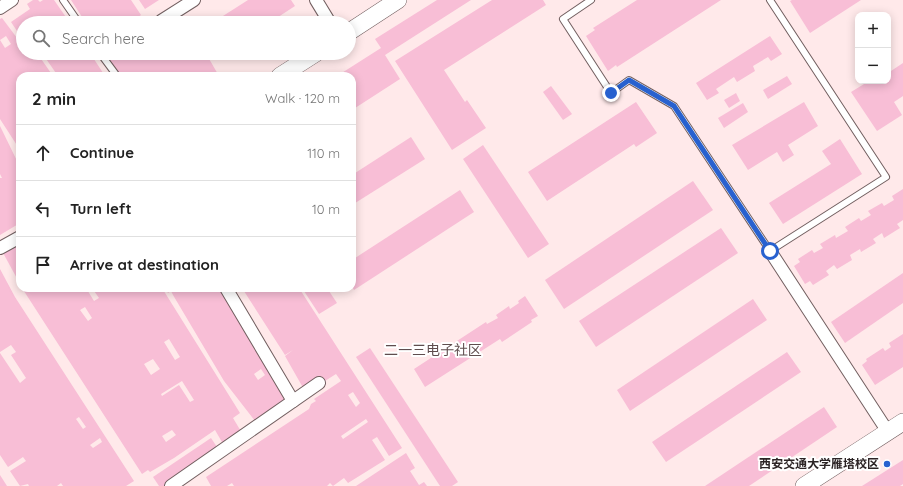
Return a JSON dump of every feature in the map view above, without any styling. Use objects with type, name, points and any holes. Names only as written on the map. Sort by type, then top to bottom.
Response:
[{"type":"street","points":[[0,8],[12,0]]},
{"type":"street","points":[[169,16],[194,0]]},
{"type":"street","points":[[316,0],[326,16]]},
{"type":"street","points":[[356,27],[398,0]]},
{"type":"street","points":[[286,72],[305,60]]},
{"type":"street","points":[[0,248],[16,239]]},
{"type":"street","points":[[770,251],[888,432]]},
{"type":"street","points":[[228,292],[293,401]]},
{"type":"street","points":[[172,486],[319,383]]},
{"type":"street","points":[[804,486],[903,422]]},
{"type":"lane","points":[[63,0],[74,16]]},
{"type":"lane","points":[[591,0],[582,2],[563,19],[611,93],[629,80],[674,106],[770,251],[886,176],[770,0]]},
{"type":"lane","points":[[105,60],[114,72]]},
{"type":"building","points":[[33,0],[38,0],[40,2],[43,0],[54,0],[65,16],[20,16],[30,9],[27,4]]},
{"type":"building","points":[[71,0],[131,0],[141,15],[140,16],[81,16]]},
{"type":"building","points":[[139,0],[159,0],[145,9]]},
{"type":"building","points":[[248,0],[291,0],[295,6],[280,16],[223,16]]},
{"type":"building","points":[[437,0],[471,0],[385,55],[400,79],[356,107],[356,72],[343,72],[381,48],[375,39]]},
{"type":"building","points":[[492,0],[543,0],[546,5],[444,70],[465,102],[467,100],[486,128],[452,150],[395,61]]},
{"type":"building","points":[[637,0],[721,0],[617,67],[616,65],[608,71],[586,36],[595,30],[593,28]]},
{"type":"building","points":[[861,0],[810,33],[790,1]]},
{"type":"building","points":[[2,18],[16,37],[16,60],[42,60],[50,72],[16,72],[16,144],[0,119],[0,19]],"holes":[[[6,36],[11,44],[5,48],[0,40]]]},
{"type":"building","points":[[16,19],[16,30],[11,22]]},
{"type":"building","points":[[770,36],[782,54],[771,61],[768,57],[753,66],[755,71],[737,82],[734,77],[716,89],[719,93],[707,100],[696,83]]},
{"type":"building","points":[[47,60],[95,60],[102,72],[55,72]]},
{"type":"building","points":[[110,60],[210,60],[217,72],[117,72]]},
{"type":"building","points":[[903,63],[903,96],[894,102],[902,115],[877,131],[851,92],[864,84],[891,84],[891,71]]},
{"type":"building","points":[[787,76],[792,84],[768,99],[763,90]]},
{"type":"building","points":[[551,86],[572,114],[563,120],[543,92]]},
{"type":"building","points":[[736,93],[740,101],[729,108],[724,100]]},
{"type":"building","points":[[636,102],[657,133],[636,147],[634,144],[547,201],[528,172]]},
{"type":"building","points":[[804,102],[818,126],[788,145],[794,155],[783,162],[777,152],[748,170],[732,145]]},
{"type":"building","points":[[743,103],[748,112],[724,128],[718,118]]},
{"type":"building","points":[[0,126],[16,159],[16,225],[0,235],[0,178],[2,178],[0,174]]},
{"type":"building","points":[[411,137],[425,159],[356,202],[356,172]]},
{"type":"building","points":[[840,139],[862,174],[783,224],[769,203],[831,164],[822,151]]},
{"type":"building","points":[[483,145],[549,244],[528,258],[463,159]]},
{"type":"building","points":[[693,181],[713,210],[564,309],[545,280]]},
{"type":"building","points":[[903,189],[903,220],[897,224],[900,228],[884,238],[882,233],[873,239],[876,243],[861,252],[860,249],[850,255],[852,260],[837,269],[834,265],[826,271],[829,275],[813,285],[810,281],[805,284],[794,266],[800,262],[798,259],[812,250],[814,253],[823,248],[820,244],[835,235],[836,238],[848,231],[845,227],[859,218],[861,221],[871,215],[868,211],[882,203],[884,206],[894,200],[892,196]]},
{"type":"building","points":[[460,190],[474,212],[356,289],[356,257]]},
{"type":"building","points":[[721,228],[738,253],[596,347],[579,321]]},
{"type":"building","points":[[16,242],[16,277],[2,251]]},
{"type":"building","points":[[0,269],[15,297],[134,481],[126,486],[63,486],[61,483],[57,486],[29,486],[28,484],[20,486],[10,471],[26,461],[23,457],[8,467],[0,455],[0,353],[20,383],[26,378],[11,355],[16,352],[11,345],[0,352]],"holes":[[[79,417],[86,427],[83,429],[76,419]],[[100,438],[102,442],[93,448],[90,445]]]},
{"type":"building","points":[[903,273],[903,303],[845,343],[831,322]]},
{"type":"building","points":[[25,292],[88,292],[94,301],[99,298],[95,292],[164,292],[240,413],[233,418],[245,438],[226,449],[215,430],[174,458],[150,472],[148,470],[142,474]],"holes":[[[85,307],[92,318],[88,321],[80,310]],[[169,339],[180,357],[175,360],[164,342]],[[153,359],[160,369],[151,375],[144,364]],[[182,381],[194,400],[190,402],[179,385],[162,396],[161,394]],[[172,430],[176,435],[166,442],[162,436]]]},
{"type":"building","points":[[172,292],[232,292],[290,384],[298,402],[259,426],[224,381]],"holes":[[[261,369],[265,375],[258,380],[254,374]]]},
{"type":"building","points":[[245,292],[302,292],[402,448],[389,456],[377,437],[372,440],[385,460],[348,483],[344,478],[333,486],[330,483],[327,486],[234,486],[232,483],[227,486],[211,486],[206,477],[309,409],[311,404],[316,401],[314,399],[341,381],[336,374],[306,393],[285,356],[293,350],[285,355]],"holes":[[[353,392],[360,403],[356,407],[348,395]],[[366,419],[368,422],[343,439],[341,436]]]},
{"type":"building","points":[[305,292],[330,292],[337,303],[319,314]]},
{"type":"building","points":[[525,296],[538,316],[531,320],[532,322],[502,342],[500,339],[425,387],[414,369],[486,322],[487,324],[498,318],[496,315],[509,306],[510,309],[519,303],[518,301]]},
{"type":"building","points":[[753,299],[767,320],[630,411],[617,390]]},
{"type":"building","points":[[903,334],[903,367],[875,385],[862,365],[867,361],[866,359],[883,348],[885,351],[891,347],[889,343]]},
{"type":"building","points":[[370,348],[458,482],[452,486],[440,486],[356,357]]},
{"type":"building","points":[[787,352],[801,372],[666,462],[652,442]]},
{"type":"building","points":[[824,407],[837,427],[749,486],[705,486]]},
{"type":"building","points":[[211,438],[221,453],[172,486],[159,486],[153,477]]},
{"type":"building","points":[[406,453],[415,468],[410,471],[419,485],[424,482],[427,486],[356,486]]},
{"type":"building","points":[[903,460],[903,484],[900,486],[862,486]]},
{"type":"building","points":[[0,475],[7,486],[0,486]]},
{"type":"place","name":"西安交通大学雁塔校区","points":[[887,464]]},
{"type":"district","name":"二一三电子社区","points":[[433,350]]},
{"type":"route","points":[[611,93],[629,80],[674,106],[770,251]]}]
